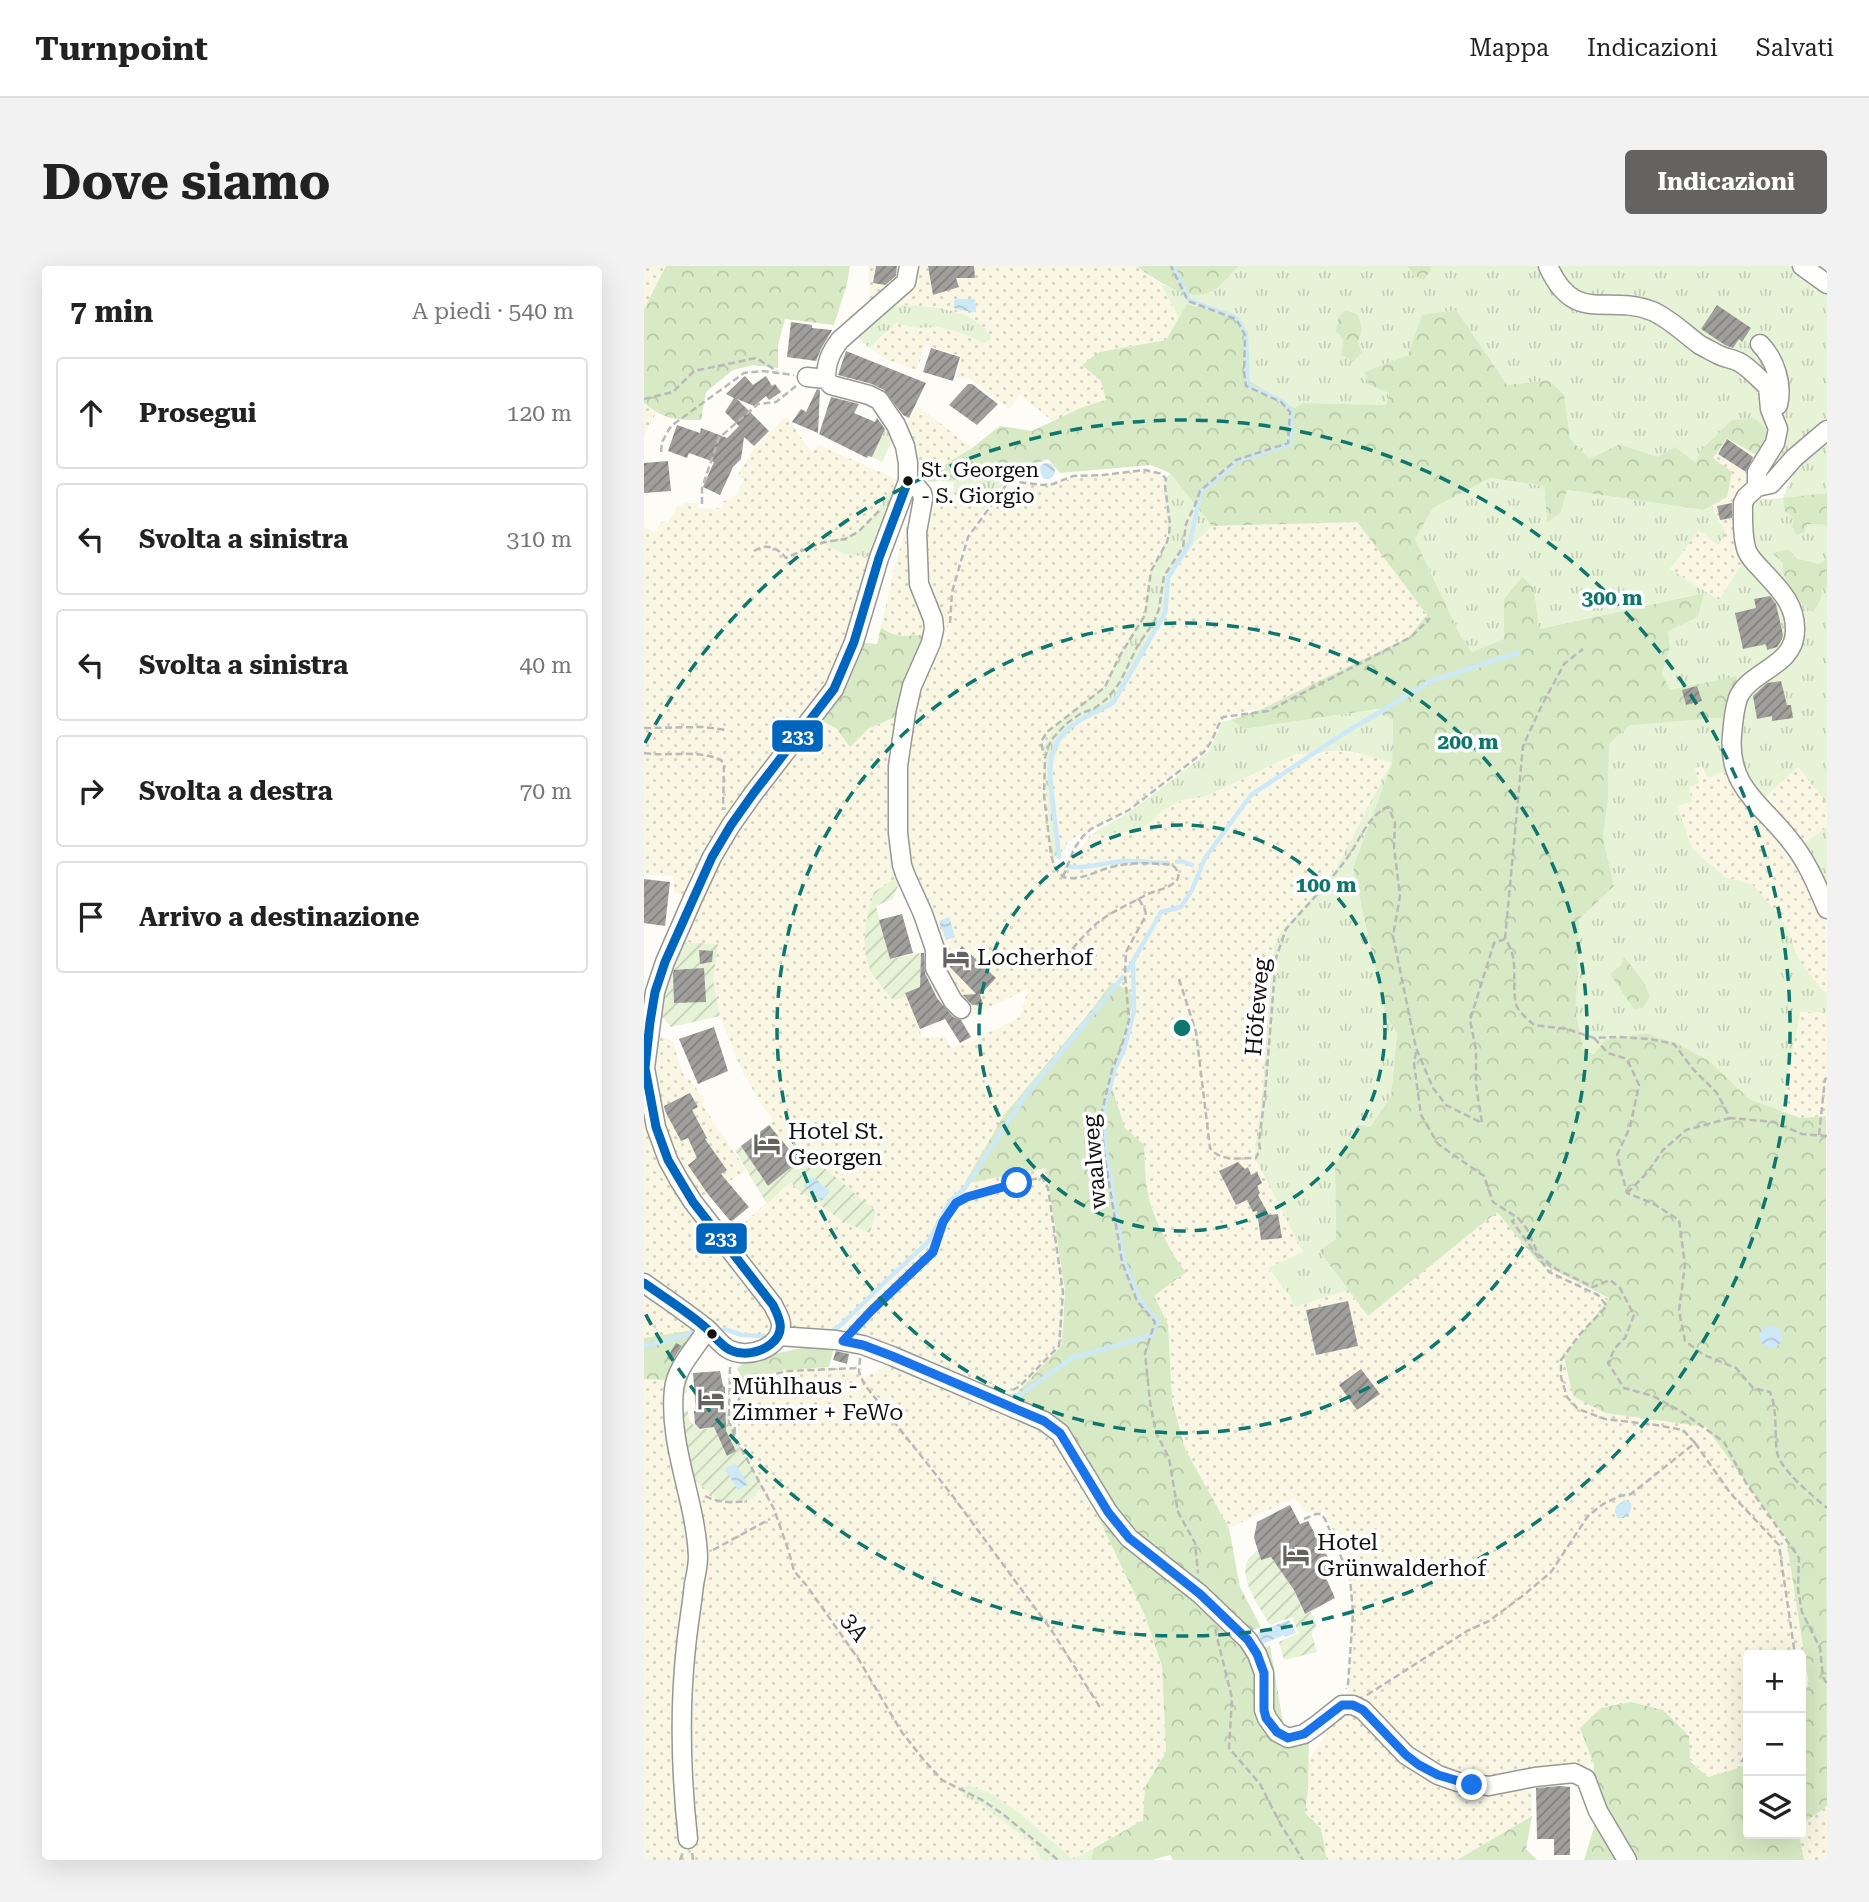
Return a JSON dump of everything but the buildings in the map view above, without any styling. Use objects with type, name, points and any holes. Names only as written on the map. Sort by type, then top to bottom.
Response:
[{"type":"street","points":[[644,1283],[707,1329],[729,1350],[757,1352],[770,1345],[779,1335],[780,1318],[773,1305],[693,1202],[668,1160],[656,1128],[645,1068],[655,992],[665,962],[712,857],[753,794],[834,689],[854,642],[879,558],[908,481],[905,446],[896,425],[879,400],[831,385],[826,379],[826,366],[832,350],[840,340],[906,282],[909,266]]},
{"type":"street","points":[[1548,266],[1564,293],[1575,301],[1655,312],[1719,356],[1740,363],[1768,387],[1770,409],[1778,429],[1775,443],[1757,471],[1757,487]]},
{"type":"street","points":[[1802,266],[1827,284]]},
{"type":"street","points":[[1760,344],[1766,350],[1779,378],[1781,394],[1775,418]]},
{"type":"street","points":[[807,377],[826,379]]},
{"type":"street","points":[[1827,430],[1794,458],[1771,484],[1757,487],[1743,503],[1747,551],[1790,602],[1796,632],[1788,653],[1747,685],[1739,696],[1732,741],[1737,776],[1803,857],[1827,909]]},
{"type":"street","points":[[908,481],[922,493],[917,532],[919,584],[933,619],[934,629],[926,656],[912,686],[906,712],[898,766],[898,833],[902,865],[935,949],[935,968],[953,1001],[961,1009]]},
{"type":"street","points":[[688,1839],[681,1743],[682,1693],[698,1558],[673,1411],[678,1373],[707,1329]]},
{"type":"street","points":[[779,1335],[863,1345],[1044,1421],[1060,1433],[1108,1512],[1129,1538],[1200,1594],[1248,1640],[1264,1673],[1266,1718],[1277,1732],[1288,1738],[1304,1734],[1348,1700],[1363,1710],[1406,1755],[1438,1775],[1458,1782],[1489,1786],[1535,1777],[1580,1776],[1627,1860]]},
{"type":"path","points":[[1066,957],[1098,922],[1174,883],[1178,872],[1172,865],[1121,865],[1104,868],[1083,877],[1063,877],[1055,868],[1051,855],[1044,795],[1048,747],[1066,724],[1080,714],[1096,708],[1120,682],[1138,645],[1154,622],[1159,609],[1164,576],[1183,547],[1186,524],[1200,491],[1236,460],[1288,443],[1290,412],[1281,402],[1246,386],[1245,335],[1236,319],[1188,301],[1171,266]]},
{"type":"path","points":[[644,399],[673,392],[694,371],[756,358],[780,373],[744,373],[730,382],[671,426],[662,442],[661,452]]},
{"type":"path","points":[[702,504],[702,488],[719,438],[758,404],[776,402],[807,377]]},
{"type":"path","points":[[1009,481],[1043,485],[1073,476],[1145,470],[1162,474],[1166,478],[1169,534],[1151,571],[1144,614],[1105,687],[1047,732],[1041,742],[1045,758]]},
{"type":"path","points":[[950,624],[952,592],[968,537],[1009,481],[1022,474]]},
{"type":"path","points":[[754,551],[762,546],[769,547],[776,549],[786,558],[825,542],[845,539],[865,527],[885,503]]},
{"type":"path","points":[[1063,877],[1074,849],[1083,836],[1091,829],[1129,810],[1204,752],[1210,746],[1223,717],[1268,711],[1411,637],[1430,618]]},
{"type":"path","points":[[1583,649],[1564,664],[1523,746],[1505,939],[1511,947],[1517,1007],[1534,1025],[1567,1029],[1594,1038],[1650,1039],[1674,1044],[1693,1069],[1717,1093],[1730,1118]]},
{"type":"path","points":[[644,728],[703,727],[727,730]]},
{"type":"path","points":[[644,753],[693,754],[721,760],[723,811],[726,821],[731,825]]},
{"type":"path","name":"Höfeweg","points":[[1179,979],[1196,1031],[1210,1148],[1214,1154],[1223,1157],[1256,1158],[1260,1149],[1276,958],[1286,929],[1347,859],[1378,811],[1388,807],[1395,822],[1394,847],[1400,895],[1393,936],[1416,1048]]},
{"type":"path","name":"waalweg","points":[[1139,899],[1146,915],[1126,952],[1125,963],[1129,1020],[1112,1070],[1101,1115],[1104,1152],[1122,1262],[1138,1301],[1155,1322],[1150,1336]]},
{"type":"path","points":[[1416,1048],[1433,1088],[1446,1105],[1482,1123],[1476,1085],[1476,1050],[1470,1020],[1494,943],[1505,939]]},
{"type":"path","points":[[1594,1038],[1608,1053],[1627,1059],[1639,1085],[1630,1127],[1617,1155],[1626,1193]]},
{"type":"path","points":[[1416,1048],[1414,1064],[1421,1115],[1438,1144],[1484,1176],[1493,1202],[1518,1218],[1527,1229],[1538,1254],[1556,1269],[1593,1287],[1610,1280],[1620,1287],[1634,1315],[1625,1338],[1615,1348],[1608,1363],[1624,1388],[1653,1396],[1682,1412],[1724,1442],[1746,1483],[1799,1558],[1798,1590],[1802,1612],[1820,1648],[1823,1677],[1827,1684]]},
{"type":"path","points":[[1819,1135],[1827,1078]]},
{"type":"path","points":[[1626,1193],[1647,1173],[1663,1150],[1686,1130],[1730,1118],[1774,1122],[1802,1133],[1827,1136]]},
{"type":"path","points":[[843,1341],[933,1252],[943,1222],[956,1203],[967,1197],[1042,1177],[1048,1188],[1063,1292],[1059,1346],[1020,1386],[1009,1392]]},
{"type":"path","points":[[1626,1193],[1654,1204],[1679,1220],[1685,1265],[1679,1311],[1685,1341],[1704,1355],[1736,1368],[1753,1388],[1770,1392],[1774,1403],[1777,1455],[1783,1466],[1827,1508]]},
{"type":"path","points":[[1518,1218],[1512,1221],[1549,1272],[1598,1295],[1607,1306],[1580,1334],[1561,1360],[1561,1377],[1567,1396],[1578,1409],[1605,1419],[1683,1430],[1695,1443],[1731,1494],[1779,1545],[1794,1650]]},
{"type":"path","points":[[863,1345],[859,1368],[864,1384],[952,1495],[1044,1620],[1101,1709]]},
{"type":"path","name":"3A","points":[[729,1350],[729,1421],[774,1509],[794,1571],[859,1660],[901,1731],[942,1780],[982,1800],[1004,1815],[1058,1860]]},
{"type":"path","points":[[735,1437],[734,1411],[744,1387],[770,1375],[788,1371],[859,1368]]},
{"type":"path","points":[[1348,1700],[1489,1621],[1551,1572],[1588,1516],[1603,1504],[1631,1494],[1695,1443]]},
{"type":"path","points":[[700,1493],[712,1500],[726,1503],[747,1501]]},
{"type":"path","points":[[1304,1518],[1321,1514],[1350,1578],[1353,1613],[1348,1700]]},
{"type":"path","points":[[698,1558],[770,1520]]},
{"type":"shaded area","points":[[644,266],[666,266],[644,309]]},
{"type":"shaded area","points":[[868,266],[1137,266],[1161,284],[1179,318],[1166,340],[1099,352],[1083,365],[1101,381],[1106,400],[1083,407],[1054,422],[1020,395],[1009,409],[969,378],[956,378],[962,356],[925,345],[917,370],[886,359],[869,348],[896,323],[915,328],[938,327],[984,343],[992,338],[981,325],[959,313],[937,307],[883,307],[870,304]]},
{"type":"shaded area","points":[[644,403],[656,413],[644,436]]},
{"type":"shaded area","points":[[918,406],[972,448],[927,476],[915,474],[901,433]]},
{"type":"shaded area","points":[[786,416],[812,453],[819,445],[901,481],[891,488],[875,514],[858,531],[846,537],[822,542],[843,554],[870,557],[838,662],[816,698],[770,755],[729,814],[813,717],[836,728],[868,729],[906,712],[915,689],[944,645],[951,624],[953,592],[969,538],[1010,482],[1043,486],[1073,478],[1145,471],[1154,472],[1165,479],[1168,524],[1166,542],[1150,571],[1144,614],[1104,686],[1055,726],[1043,748],[1052,858],[1062,869],[1078,853],[1090,835],[1126,832],[1146,825],[1165,809],[1185,799],[1204,797],[1298,753],[1312,756],[1332,751],[1374,756],[1392,763],[1336,869],[1281,932],[1274,946],[1262,1098],[1254,1156],[1304,1252],[1268,1269],[1290,1296],[1294,1307],[1348,1290],[1368,1316],[1497,1212],[1538,1262],[1609,1299],[1564,1357],[1605,1413],[1706,1427],[1786,1538],[1804,1650],[1743,1650],[1742,1767],[1708,1777],[1631,1702],[1602,1708],[1580,1728],[1594,1765],[1531,1774],[1532,1816],[1457,1860],[1327,1860],[1321,1828],[1304,1813],[1308,1789],[1307,1762],[1347,1704],[1353,1632],[1351,1577],[1324,1512],[1306,1513],[1294,1498],[1229,1528],[1185,1449],[1172,1400],[1168,1324],[1154,1296],[1186,1272],[1161,1233],[1147,1191],[1144,1146],[1125,1128],[1112,1088],[1133,1002],[1113,982],[1004,1115],[965,1184],[1046,1168],[1065,1290],[1062,1345],[1013,1397],[858,1340],[791,1335],[787,1318],[733,1246],[745,1222],[791,1181],[797,1189],[823,1208],[813,1159],[808,1154],[794,1156],[769,1125],[772,1118],[744,1075],[720,1016],[713,979],[718,944],[680,942],[693,898],[674,893],[674,876],[644,874],[644,527],[656,532],[660,523],[668,523],[678,506],[686,503],[697,503],[699,509],[722,508],[723,501],[736,495],[744,479],[737,476],[754,449]],"holes":[[[902,877],[931,953],[931,983],[939,1001],[944,999],[953,1024],[1028,989],[1020,1017],[966,1044],[951,1047],[944,1036],[921,1038],[907,997],[893,1000],[870,907]]]},
{"type":"shaded area","points":[[1728,437],[1758,456],[1740,531],[1741,565],[1719,600],[1670,569],[1699,529],[1726,533],[1711,506],[1727,497],[1713,458]]},
{"type":"shaded area","points":[[953,491],[967,497],[984,510],[966,537],[951,592],[949,624],[942,644],[919,679],[932,647],[920,557],[930,499],[941,492]]},
{"type":"shaded area","points":[[1357,522],[1427,615],[1409,637],[1264,708],[1223,716],[1203,752],[1128,809],[1068,841],[1062,858],[1052,792],[1055,757],[1062,741],[1083,720],[1115,704],[1168,612],[1170,578],[1195,542],[1212,526]]},
{"type":"shaded area","points":[[907,526],[916,529],[932,634],[897,636],[881,627]]},
{"type":"shaded area","points":[[1703,766],[1729,770],[1753,808],[1798,767],[1827,804],[1827,827],[1795,850],[1826,914],[1827,993],[1797,957],[1790,933],[1778,914],[1753,886],[1725,878],[1692,848],[1676,806],[1692,802],[1689,787],[1694,769]]},
{"type":"shaded area","points":[[1800,1011],[1827,1012],[1827,1119],[1826,1116],[1800,1118],[1782,1112]]},
{"type":"shaded area","points":[[656,1034],[672,1041],[685,1079],[689,1079],[705,1100],[701,1103],[747,1171],[693,1202],[652,1108],[653,1049]]},
{"type":"shaded area","points":[[644,1093],[651,1131],[771,1318],[770,1330],[765,1334],[712,1326],[644,1278]]},
{"type":"shaded area","points":[[644,1292],[685,1323],[693,1330],[644,1338]]},
{"type":"shaded area","points":[[892,1363],[1043,1428],[1068,1453],[1145,1616],[1162,1666],[1166,1752],[1146,1787],[1143,1820],[1073,1859],[1023,1816],[966,1785],[963,1796],[979,1802],[1035,1845],[1041,1860],[644,1860],[644,1379],[666,1380],[673,1411],[762,1486],[738,1435],[738,1408],[745,1383],[784,1370],[829,1367],[853,1371],[865,1377]]},
{"type":"shaded area","points":[[1806,1666],[1809,1685],[1806,1689]]},
{"type":"shaded area","points":[[1827,1806],[1827,1860],[1804,1860],[1800,1839],[1806,1839],[1806,1821]]},
{"type":"green space","points":[[666,266],[850,266],[834,325],[785,319],[778,345],[778,368],[753,365],[733,370],[706,392],[701,420],[684,420],[658,413],[644,403],[644,309]]},
{"type":"green space","points":[[1137,266],[1239,266],[1214,290],[1195,295],[1174,289]]},
{"type":"green space","points":[[1239,266],[1827,266],[1827,493],[1783,499],[1806,524],[1827,525],[1827,804],[1798,767],[1753,808],[1729,770],[1708,778],[1702,766],[1695,769],[1699,783],[1689,787],[1692,802],[1677,806],[1692,848],[1725,877],[1753,885],[1790,933],[1797,957],[1827,993],[1827,1012],[1800,1012],[1782,1112],[1749,1099],[1676,1043],[1646,1033],[1606,1039],[1595,1054],[1583,1049],[1576,1012],[1578,918],[1614,886],[1603,837],[1608,799],[1609,744],[1669,690],[1662,672],[1670,647],[1668,630],[1698,617],[1703,593],[1538,629],[1534,588],[1504,599],[1505,639],[1472,652],[1461,637],[1415,539],[1433,508],[1490,478],[1544,486],[1547,522],[1561,512],[1567,490],[1704,510],[1711,506],[1726,533],[1718,546],[1699,530],[1670,569],[1719,600],[1741,565],[1740,531],[1748,504],[1754,500],[1783,498],[1797,462],[1769,477],[1758,456],[1732,420],[1696,464],[1658,457],[1620,444],[1589,459],[1569,439],[1564,394],[1548,380],[1507,385],[1408,355],[1364,372],[1369,385],[1389,392],[1386,405],[1305,403],[1294,408],[1250,381],[1248,331],[1187,304],[1179,318],[1161,284],[1197,294],[1204,293],[1219,285]]},
{"type":"green space","points":[[1408,266],[1431,266],[1431,269],[1424,280],[1414,277]]},
{"type":"green space","points":[[1187,304],[1236,317],[1248,331],[1250,381],[1294,408],[1304,403],[1386,405],[1389,393],[1369,385],[1364,372],[1408,355],[1422,315],[1456,310],[1507,385],[1548,380],[1564,394],[1570,439],[1589,459],[1620,444],[1658,457],[1675,447],[1696,463],[1701,450],[1732,420],[1754,418],[1771,433],[1758,456],[1727,438],[1713,458],[1732,472],[1727,497],[1704,510],[1567,490],[1561,512],[1547,523],[1544,486],[1490,478],[1433,508],[1415,539],[1461,637],[1472,652],[1504,639],[1504,599],[1522,577],[1534,588],[1539,629],[1704,593],[1698,617],[1668,631],[1670,647],[1662,673],[1670,690],[1737,676],[1728,717],[1630,725],[1609,744],[1608,799],[1603,837],[1614,886],[1579,919],[1576,1012],[1583,1049],[1594,1054],[1606,1039],[1646,1033],[1676,1043],[1709,1061],[1749,1099],[1800,1118],[1826,1116],[1827,1806],[1806,1821],[1806,1689],[1809,1685],[1806,1650],[1804,1650],[1786,1538],[1706,1427],[1605,1413],[1573,1396],[1564,1357],[1609,1298],[1538,1262],[1497,1212],[1368,1316],[1319,1251],[1336,1239],[1335,1164],[1358,1125],[1370,1127],[1391,1096],[1397,1034],[1386,1016],[1353,867],[1392,763],[1393,720],[1378,709],[1244,729],[1231,720],[1264,708],[1409,637],[1427,615],[1357,522],[1212,526],[1170,473],[1151,465],[1060,473],[1048,459],[1003,476],[927,482],[927,476],[972,448],[1000,426],[1032,431],[1083,407],[1106,400],[1101,381],[1082,365],[1099,352],[1166,340]]},
{"type":"green space","points":[[904,305],[954,311],[973,319],[992,338],[984,343],[938,327],[915,328],[896,323],[869,348],[854,332],[883,307]]},
{"type":"green space","points":[[1346,310],[1358,315],[1362,329],[1358,342],[1362,352],[1353,362],[1341,355],[1343,339],[1336,331],[1339,316]]},
{"type":"green space","points":[[885,427],[893,440],[882,462],[872,457]]},
{"type":"green space","points":[[1012,473],[984,510],[967,497],[953,491],[954,482],[946,480],[1003,476]]},
{"type":"green space","points":[[1170,473],[1212,526],[1195,542],[1170,578],[1168,612],[1115,704],[1083,720],[1062,741],[1052,776],[1062,858],[1052,858],[1043,748],[1055,726],[1104,686],[1144,614],[1150,571],[1168,533],[1164,486]]},
{"type":"green space","points":[[901,481],[870,557],[843,554],[821,542],[846,537],[858,531],[875,514],[891,488]]},
{"type":"green space","points":[[1827,493],[1827,525],[1807,524],[1805,532],[1796,535],[1792,526],[1794,518],[1785,511],[1783,498]]},
{"type":"green space","points":[[1788,549],[1798,559],[1819,564],[1827,558],[1827,587],[1822,589],[1821,599],[1813,612],[1792,596],[1783,573],[1783,563],[1772,553]]},
{"type":"green space","points":[[881,627],[899,635],[932,634],[906,712],[868,729],[850,747],[836,728],[813,717],[854,642],[877,644]]},
{"type":"green space","points":[[1378,709],[1393,719],[1392,763],[1353,867],[1386,1015],[1397,1034],[1391,1096],[1370,1127],[1335,1164],[1336,1239],[1319,1251],[1348,1290],[1294,1307],[1290,1296],[1268,1268],[1303,1252],[1254,1156],[1262,1098],[1274,946],[1281,932],[1336,869],[1391,763],[1345,751],[1312,755],[1298,753],[1204,797],[1185,799],[1165,809],[1147,825],[1126,832],[1090,835],[1130,812],[1208,752],[1223,721],[1231,720],[1244,729]]},
{"type":"green space","points":[[1827,827],[1827,919],[1795,850]]},
{"type":"green space","points":[[898,877],[902,887],[898,886],[892,899],[876,906],[890,959],[921,953],[920,987],[905,993],[907,997],[893,1000],[870,969],[865,940],[874,892]]},
{"type":"green space","points":[[680,942],[718,944],[713,979],[720,1016],[671,1027],[662,1017],[666,978]]},
{"type":"green space","points":[[1624,957],[1643,981],[1650,996],[1643,1008],[1634,1009],[1610,974],[1621,965]]},
{"type":"green space","points":[[1112,982],[1130,991],[1133,1002],[1112,1088],[1125,1128],[1144,1145],[1147,1189],[1153,1210],[1162,1233],[1186,1272],[1154,1296],[1168,1324],[1172,1400],[1185,1449],[1229,1528],[1240,1587],[1261,1627],[1251,1631],[1261,1648],[1270,1646],[1286,1740],[1309,1740],[1305,1813],[1321,1828],[1327,1860],[1173,1860],[1170,1855],[1152,1860],[1091,1860],[1094,1848],[1143,1820],[1145,1787],[1166,1752],[1162,1666],[1145,1616],[1068,1453],[1013,1397],[1062,1345],[1065,1290],[1046,1168],[964,1184],[1004,1115]]},
{"type":"green space","points":[[741,1146],[768,1186],[798,1161],[794,1156],[801,1152],[808,1154],[876,1211],[870,1233],[844,1222],[791,1182],[767,1204],[735,1150]]},
{"type":"green space","points":[[693,1330],[697,1340],[666,1380],[644,1379],[644,1338]]},
{"type":"green space","points":[[700,1341],[706,1345],[689,1369],[687,1393],[680,1394],[680,1412],[688,1411],[690,1420],[701,1430],[725,1425],[726,1406],[735,1437],[762,1485],[753,1499],[720,1501],[683,1470],[675,1434],[674,1388],[687,1357]]},
{"type":"green space","points":[[810,1346],[834,1347],[829,1367],[784,1370],[745,1383],[737,1369],[743,1363],[759,1362],[774,1354]]},
{"type":"green space","points":[[1258,1550],[1261,1560],[1271,1557],[1294,1590],[1304,1614],[1311,1612],[1317,1627],[1313,1629],[1312,1635],[1317,1652],[1284,1660],[1279,1642],[1299,1633],[1292,1617],[1270,1625],[1248,1586],[1245,1569],[1248,1560]]},
{"type":"green space","points":[[1631,1702],[1663,1710],[1689,1736],[1690,1761],[1708,1777],[1743,1766],[1743,1839],[1800,1839],[1804,1860],[1584,1860],[1594,1827],[1594,1765],[1580,1728],[1601,1708]]},
{"type":"green space","points":[[966,1785],[989,1792],[1023,1816],[1073,1859],[1094,1848],[1091,1860],[1041,1860],[1035,1845],[979,1803],[963,1796]]},
{"type":"green space","points":[[1532,1816],[1526,1849],[1537,1860],[1457,1860]]},
{"type":"water","points":[[975,299],[976,312],[954,308],[954,300]]},
{"type":"water","points":[[1047,463],[1053,465],[1053,477],[1047,479],[1041,477],[1039,471],[1041,465]]},
{"type":"water","points":[[949,917],[955,937],[946,940],[939,921]]},
{"type":"water","points":[[812,1176],[830,1191],[822,1201],[804,1186]]},
{"type":"water","points":[[1771,1326],[1779,1329],[1782,1337],[1779,1345],[1771,1348],[1763,1345],[1760,1337],[1763,1329]]},
{"type":"water","points":[[735,1463],[748,1484],[738,1490],[725,1469]]},
{"type":"water","points":[[1625,1500],[1631,1503],[1630,1511],[1624,1518],[1617,1518],[1616,1506]]},
{"type":"water","points":[[1289,1620],[1296,1633],[1262,1644],[1258,1632]]},
{"type":"waterway","points":[[1059,857],[1050,777],[1051,757],[1058,740],[1070,727],[1113,703],[1165,613],[1168,578],[1190,542],[1201,492],[1237,461],[1290,444],[1292,411],[1282,401],[1247,385],[1246,335],[1237,318],[1189,300],[1173,266]]},
{"type":"waterway","points":[[1128,970],[1161,912],[1181,907],[1192,890],[1205,858],[1251,795],[1340,736],[1431,681],[1517,653]]},
{"type":"waterway","points":[[1067,866],[1081,867],[1128,861],[1168,863]]},
{"type":"waterway","points":[[1177,862],[1192,865]]},
{"type":"waterway","points":[[1004,1397],[1020,1395],[1072,1358],[1153,1335],[1157,1321],[1140,1300],[1124,1262],[1106,1151],[1103,1115],[1114,1070],[1124,1050],[1134,1011],[1133,962]]},
{"type":"waterway","points":[[830,1333],[928,1242],[950,1201],[965,1188],[1025,1096],[1123,977]]},
{"type":"waterway","points":[[724,1329],[742,1335],[764,1336]]},
{"type":"waterway","points":[[644,1346],[695,1333]]},
{"type":"transit line","name":"233","points":[[644,1283],[691,1316],[730,1350],[740,1353],[757,1351],[767,1347],[779,1335],[779,1320],[773,1305],[693,1202],[668,1160],[656,1127],[645,1068],[650,1022],[655,992],[665,962],[712,857],[753,794],[834,689],[854,642],[879,558],[908,481]]},
{"type":"place","name":"St. Georgen - S. Giorgio","points":[[908,481]]},
{"type":"place","name":"Locherhof","points":[[956,957]]},
{"type":"place","name":"Hotel St. Georgen","points":[[767,1144]]},
{"type":"place","name":"Mühlhaus - Zimmer + FeWo","points":[[711,1399]]},
{"type":"place","name":"Hotel Grünwalderhof","points":[[1296,1555]]},
{"type":"route","points":[[1017,1183],[967,1197],[956,1203],[943,1222],[933,1252],[843,1341],[892,1356],[1044,1421],[1060,1433],[1108,1512],[1129,1538],[1200,1594],[1248,1640],[1264,1673],[1266,1718],[1277,1732],[1288,1738],[1304,1734],[1342,1705],[1353,1705],[1363,1710],[1390,1740],[1419,1765],[1438,1775],[1472,1785]]}]
